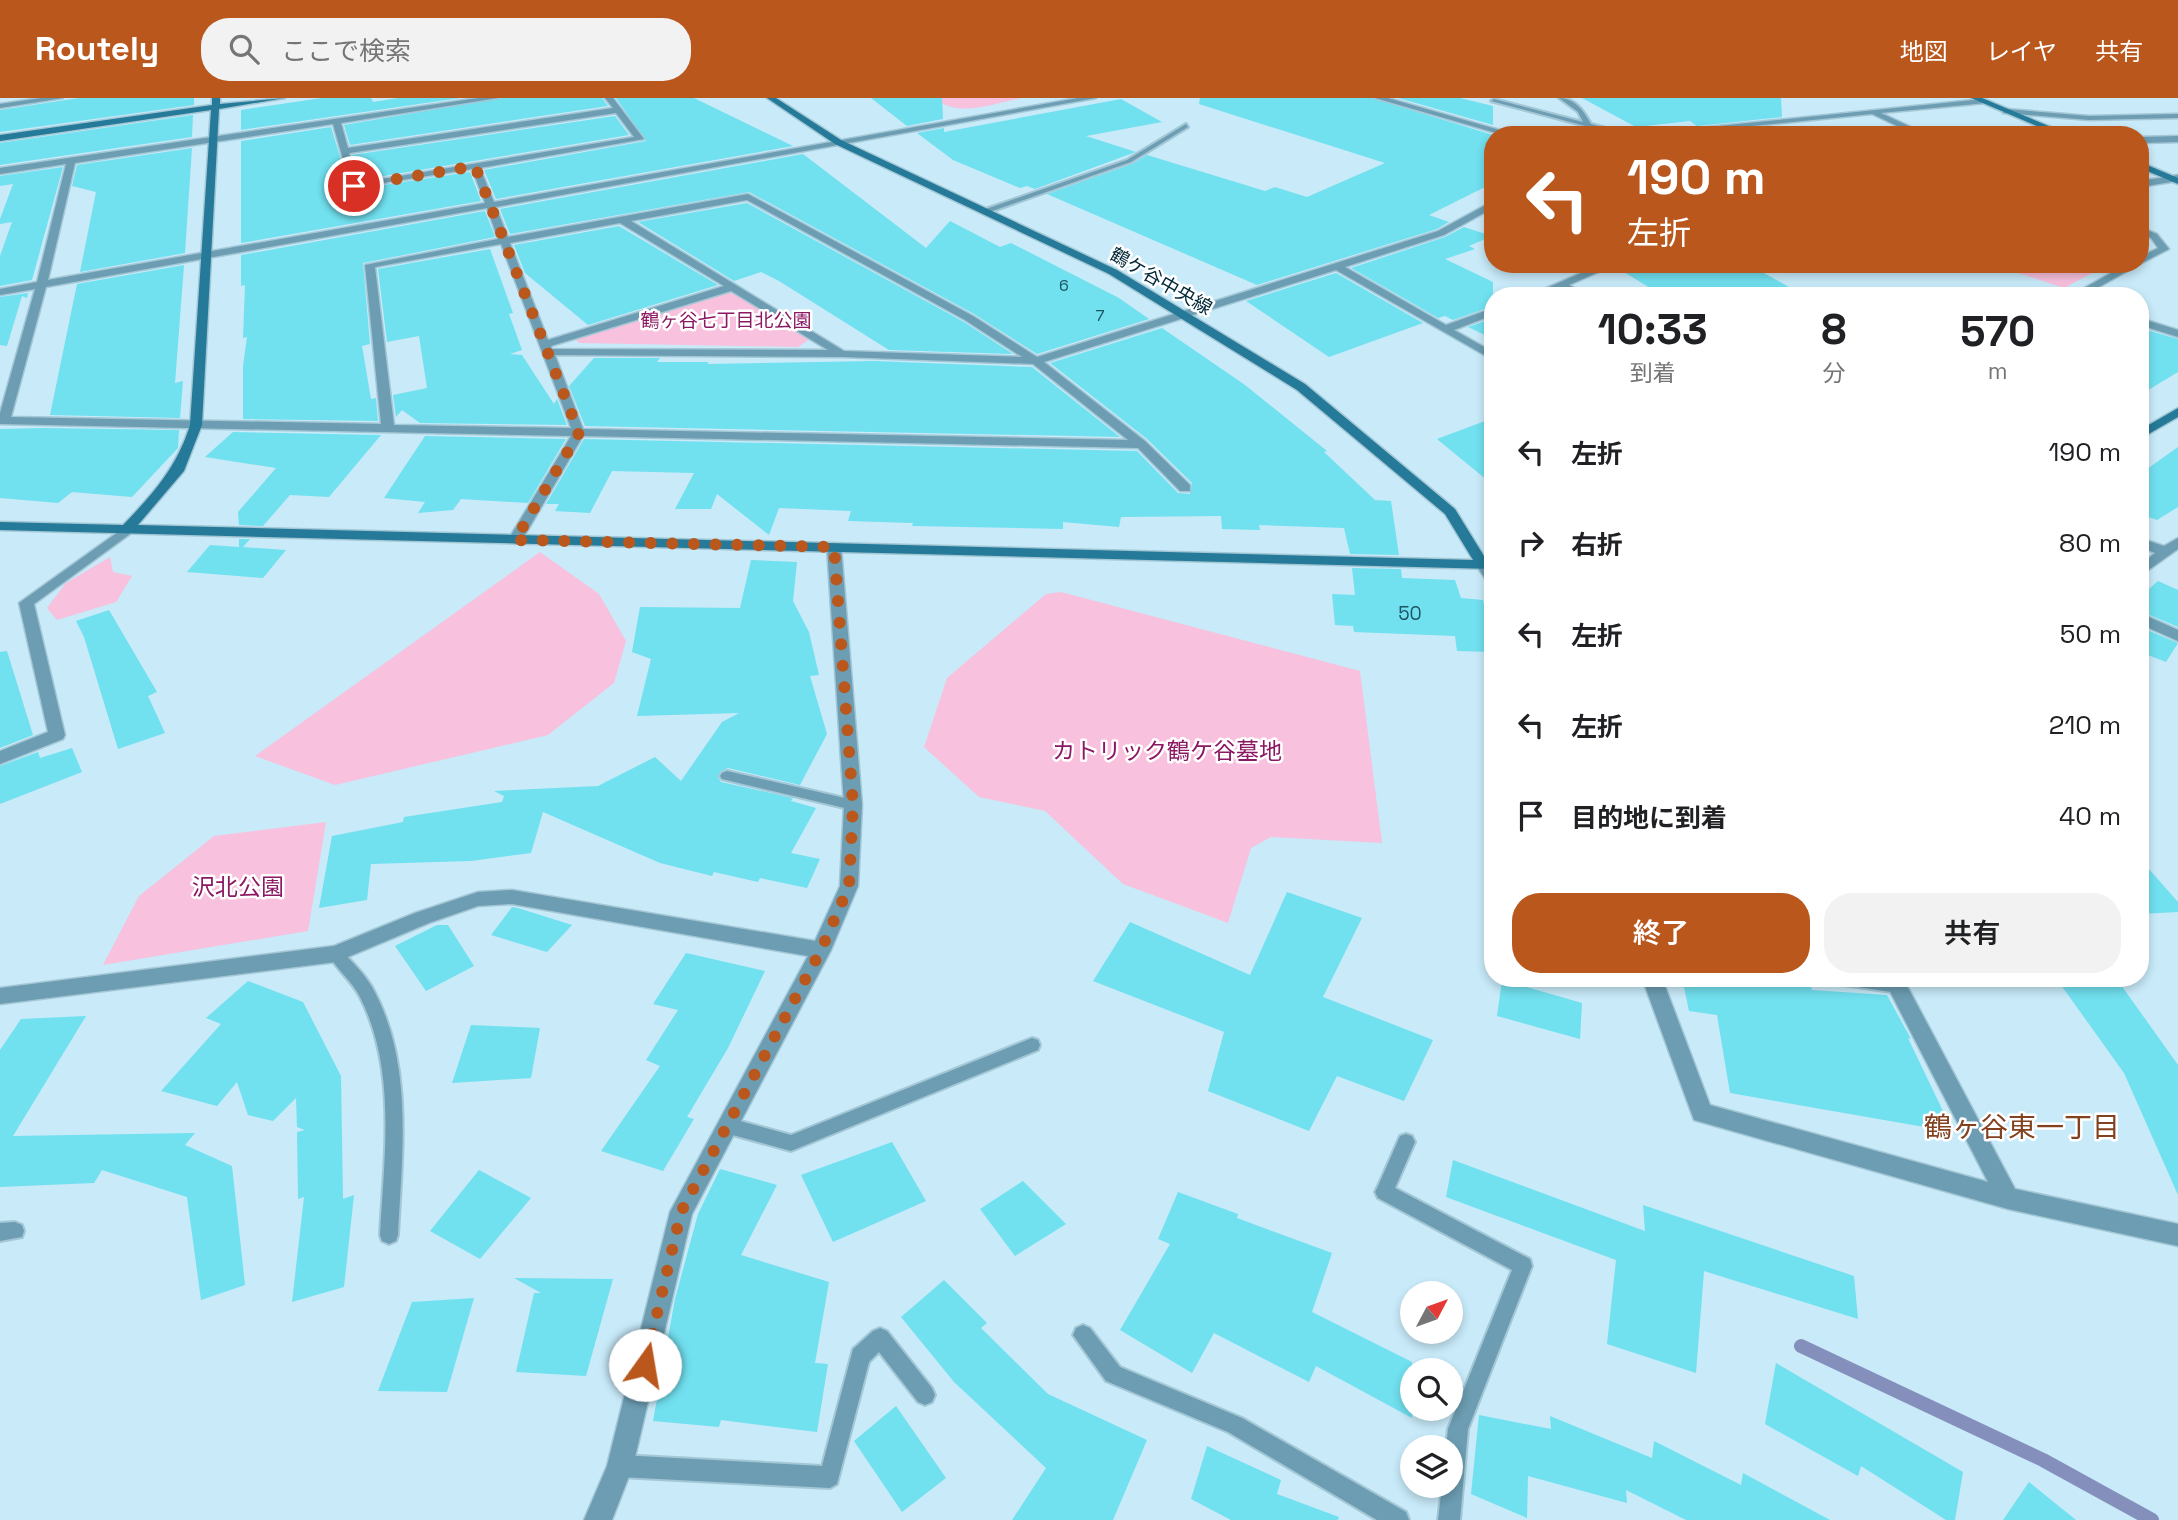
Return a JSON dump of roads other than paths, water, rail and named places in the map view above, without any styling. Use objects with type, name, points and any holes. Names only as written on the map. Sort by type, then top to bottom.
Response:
[{"type":"street","points":[[0,106],[59,98]]},
{"type":"street","points":[[0,138],[216,103],[281,98]]},
{"type":"street","points":[[0,172],[494,98]]},
{"type":"street","points":[[336,121],[354,186],[640,139],[609,98]]},
{"type":"street","name":"鶴ケ谷中央線","points":[[771,98],[838,142],[1113,272],[1187,314],[1301,387],[1450,512],[1484,559]]},
{"type":"street","points":[[0,292],[1092,98]]},
{"type":"street","points":[[1379,98],[1484,127]]},
{"type":"street","points":[[1738,126],[1876,114],[1979,100],[2044,126]]},
{"type":"street","points":[[0,758],[57,735],[26,603],[125,531],[164,490],[188,455],[196,425],[216,103]]},
{"type":"street","points":[[344,151],[618,110]]},
{"type":"street","points":[[2006,111],[2089,118],[2178,116]]},
{"type":"street","points":[[1876,114],[1903,126]]},
{"type":"street","points":[[2149,140],[2178,139]]},
{"type":"street","points":[[71,161],[42,284],[2,420],[1141,444]]},
{"type":"street","points":[[475,166],[579,433]]},
{"type":"street","points":[[2149,168],[2176,179]]},
{"type":"street","points":[[2149,183],[2176,179]]},
{"type":"street","points":[[388,428],[370,265],[748,197],[969,318],[1037,360],[1141,444],[1185,488]]},
{"type":"street","points":[[547,348],[1037,360],[1441,233],[1484,209]]},
{"type":"street","points":[[624,221],[843,354]]},
{"type":"street","points":[[2149,235],[2162,243],[2164,249],[2149,256]]},
{"type":"street","points":[[1337,266],[1484,352]]},
{"type":"street","points":[[1555,287],[1590,273]]},
{"type":"street","points":[[2092,287],[2118,273]]},
{"type":"street","points":[[1560,285],[1564,287]]},
{"type":"street","points":[[547,348],[732,286]]},
{"type":"street","points":[[1446,329],[1484,314]]},
{"type":"street","points":[[2149,324],[2178,334]]},
{"type":"street","points":[[2149,430],[2178,412]]},
{"type":"street","points":[[515,540],[579,433]]},
{"type":"street","points":[[0,526],[1484,565]]},
{"type":"street","points":[[2149,565],[2178,542]]},
{"type":"street","points":[[2149,546],[2165,552]]},
{"type":"street","points":[[598,1520],[620,1466],[681,1212],[821,950],[849,886],[853,805],[834,547]]},
{"type":"street","points":[[2149,622],[2178,636]]},
{"type":"street","points":[[0,996],[336,954],[422,918],[478,899],[512,897],[821,950]]},
{"type":"street","points":[[1655,987],[1702,1113],[2008,1198],[2178,1235]]},
{"type":"street","points":[[1898,987],[2008,1198]]},
{"type":"lane","points":[[1562,98],[1581,111],[1588,125]]},
{"type":"lane","points":[[1494,101],[1592,126]]},
{"type":"lane","points":[[984,211],[1129,161],[1186,126]]},
{"type":"lane","points":[[727,776],[853,805]]},
{"type":"lane","points":[[336,954],[366,992],[384,1042],[394,1095],[389,1235]]},
{"type":"lane","points":[[729,1126],[791,1143],[1032,1045]]},
{"type":"lane","points":[[1406,1142],[1384,1192],[1523,1265],[1458,1429],[1449,1520]]},
{"type":"lane","points":[[1083,1335],[1113,1374],[1235,1425],[1398,1520]]},
{"type":"lane","points":[[620,1466],[830,1477],[860,1356],[880,1338],[925,1395]]},
{"type":"waterway","points":[[1801,1346],[2043,1460],[2152,1520]]},
{"type":"district","name":"鶴ヶ谷東一丁目","points":[[2022,1127]]},
{"type":"park label","name":"鶴ヶ谷七丁目北公園","points":[[726,320]]},
{"type":"park label","name":"カトリック鶴ケ谷墓地","points":[[1167,751]]},
{"type":"park label","name":"沢北公園","points":[[238,887]]}]
